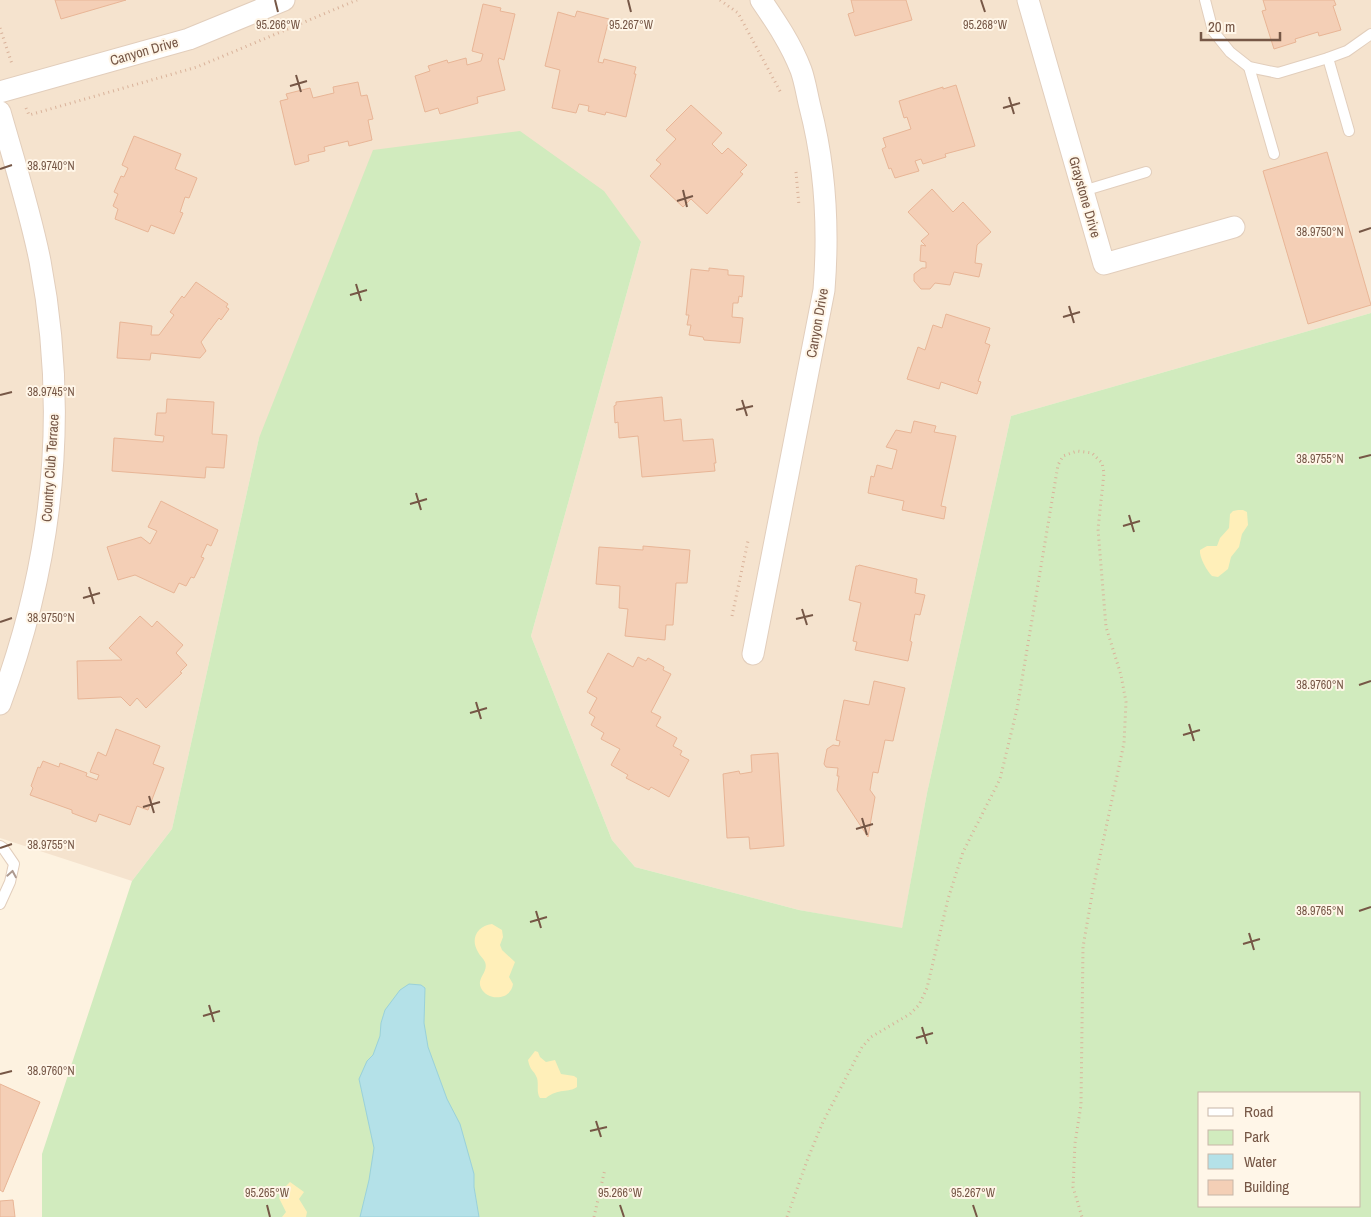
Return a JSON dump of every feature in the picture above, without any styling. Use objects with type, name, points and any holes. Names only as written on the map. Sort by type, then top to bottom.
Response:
[{"type":"street","name":"Canyon Drive","points":[[0,92],[189,39],[284,0]]},
{"type":"street","name":"Canyon Drive","points":[[752,654],[824,290],[827,249],[826,195],[819,140],[801,71],[784,33],[761,0]]},
{"type":"street","name":"Graystone Drive","points":[[1028,0],[1104,264],[1234,227]]},
{"type":"street","name":"Country Club Terrace","points":[[0,112],[40,262],[50,333],[55,418],[51,489],[42,560],[25,629],[0,704]]},
{"type":"lane","points":[[1205,0],[1213,31],[1230,52],[1249,66],[1278,73],[1347,51],[1371,34]]},
{"type":"lane","points":[[1328,58],[1349,131]]},
{"type":"lane","points":[[1249,66],[1274,154]]},
{"type":"lane","points":[[1083,191],[1146,172]]},
{"type":"lane","points":[[0,846],[14,864],[10,882],[0,904]]},
{"type":"path","points":[[720,0],[738,13],[785,101]]},
{"type":"path","points":[[796,168],[799,206]]},
{"type":"path","points":[[787,1217],[823,1122],[862,1047],[872,1037],[910,1014],[919,1005],[927,988],[948,899],[963,852],[1000,779],[1016,709],[1058,465],[1063,456],[1077,451],[1092,453],[1099,458],[1104,473],[1098,530],[1106,627],[1121,675],[1126,702],[1124,743],[1093,889],[1083,947],[1081,1105],[1075,1142],[1073,1187],[1082,1217]]},
{"type":"path","points":[[732,616],[749,540]]},
{"type":"path","points":[[594,1217],[605,1169]]},
{"type":"shaded area","points":[[0,0],[1371,0],[1371,313],[1011,416],[927,793],[902,929],[799,910],[635,867],[612,840],[531,636],[641,242],[259,438],[172,829],[132,881],[0,838]]},
{"type":"green space","points":[[520,131],[604,191],[641,242],[531,636],[612,840],[635,867],[799,910],[902,928],[927,793],[1011,416],[1371,313],[1371,1217],[42,1217],[42,1154],[132,881],[172,829],[259,438],[373,150]]},
{"type":"sand","points":[[1238,510],[1247,512],[1248,525],[1242,534],[1239,547],[1231,557],[1228,569],[1218,577],[1212,576],[1204,564],[1200,550],[1207,546],[1217,546],[1220,538],[1229,528],[1230,514]]},
{"type":"sand","points":[[492,924],[502,930],[503,937],[500,945],[502,950],[515,962],[509,977],[513,984],[511,989],[504,996],[499,997],[489,996],[481,988],[480,981],[486,966],[475,942],[476,934],[479,930]]},
{"type":"sand","points":[[535,1051],[546,1062],[555,1060],[561,1074],[577,1078],[577,1087],[555,1093],[546,1098],[540,1098],[537,1078],[528,1060]]},
{"type":"sand","points":[[290,1182],[304,1192],[299,1199],[307,1212],[306,1217],[282,1217],[286,1212],[279,1198]]},
{"type":"water","points":[[409,984],[421,985],[425,988],[424,1023],[428,1047],[447,1099],[460,1124],[474,1174],[474,1187],[479,1217],[360,1217],[374,1148],[359,1079],[367,1061],[373,1055],[380,1036],[385,1010],[400,990]]},
{"type":"building","points":[[55,0],[126,0],[61,19]]},
{"type":"building","points":[[851,0],[906,0],[912,20],[855,36],[848,14],[854,12]]},
{"type":"building","points":[[1263,0],[1334,0],[1336,5],[1333,6],[1341,30],[1319,36],[1318,32],[1295,39],[1296,42],[1274,49],[1262,11],[1266,10]]},
{"type":"building","points":[[483,4],[501,8],[500,11],[515,14],[504,60],[499,58],[498,61],[505,90],[477,97],[478,103],[440,114],[438,108],[425,112],[415,76],[430,71],[428,66],[447,60],[448,63],[466,58],[467,65],[481,61],[483,54],[472,51]]},
{"type":"building","points":[[577,11],[609,19],[598,62],[603,63],[604,59],[636,67],[626,117],[606,112],[605,115],[588,111],[589,106],[579,104],[576,113],[552,108],[560,70],[545,66],[558,12],[575,17]]},
{"type":"building","points":[[358,82],[361,96],[367,95],[373,119],[368,120],[372,140],[349,146],[348,141],[324,147],[325,151],[308,155],[309,161],[295,165],[280,101],[288,99],[286,94],[310,88],[313,98],[334,93],[333,87]]},
{"type":"building","points":[[956,85],[975,146],[945,154],[946,157],[923,164],[921,159],[915,161],[919,171],[895,178],[891,168],[889,169],[882,149],[886,147],[883,138],[911,129],[907,117],[904,118],[899,101],[943,87],[943,89]]},
{"type":"building","points":[[691,105],[722,133],[712,144],[722,154],[728,148],[747,165],[740,172],[743,174],[707,214],[691,199],[683,207],[650,176],[661,164],[656,160],[676,139],[666,130]]},
{"type":"building","points":[[134,136],[181,154],[175,169],[197,178],[189,198],[185,197],[180,212],[183,213],[174,234],[151,225],[148,232],[115,219],[118,209],[113,206],[118,194],[114,192],[121,176],[124,177],[128,168],[122,165]]},
{"type":"building","points":[[1327,152],[1371,305],[1308,324],[1263,171]]},
{"type":"building","points":[[932,189],[953,212],[963,202],[991,232],[977,245],[975,263],[982,264],[979,277],[954,272],[950,285],[935,283],[930,289],[921,289],[914,281],[914,274],[922,268],[926,268],[926,262],[920,261],[921,245],[926,246],[921,241],[929,234],[908,212]]},
{"type":"building","points":[[709,268],[728,270],[728,275],[744,276],[742,297],[739,296],[738,303],[733,303],[732,317],[743,318],[740,343],[704,340],[703,337],[689,335],[691,325],[687,325],[689,315],[686,315],[691,269],[709,271]]},
{"type":"building","points":[[196,282],[228,304],[226,307],[229,309],[221,320],[219,318],[201,342],[206,351],[200,358],[151,353],[150,360],[117,358],[120,322],[152,326],[151,335],[159,335],[174,315],[170,312]]},
{"type":"building","points":[[946,314],[990,328],[985,343],[990,345],[978,381],[981,382],[977,394],[941,382],[939,389],[907,379],[918,347],[925,350],[933,325],[942,328]]},
{"type":"building","points":[[662,397],[664,421],[681,419],[683,441],[713,439],[715,471],[642,477],[638,436],[619,438],[618,422],[615,423],[614,406],[616,402]]},
{"type":"building","points":[[167,399],[214,402],[212,434],[227,435],[224,468],[206,467],[205,478],[112,471],[114,438],[163,442],[164,436],[155,435],[157,413],[166,413]]},
{"type":"building","points":[[914,421],[936,426],[934,432],[956,436],[941,506],[946,507],[944,519],[902,510],[904,501],[868,493],[871,476],[874,477],[877,465],[892,469],[897,450],[886,447],[896,430],[911,433]]},
{"type":"building","points":[[161,501],[218,530],[211,546],[207,544],[201,557],[204,558],[194,578],[191,577],[186,586],[179,583],[174,593],[135,575],[118,580],[107,547],[141,537],[150,544],[157,531],[148,527]]},
{"type":"building","points":[[643,546],[690,550],[687,583],[676,583],[673,625],[666,625],[665,640],[625,636],[628,609],[619,608],[620,586],[596,584],[599,547],[643,550]]},
{"type":"building","points":[[859,565],[917,579],[915,593],[925,595],[920,615],[915,614],[908,661],[855,650],[857,642],[853,641],[861,603],[849,600],[856,566]]},
{"type":"building","points":[[140,616],[152,627],[157,621],[183,645],[176,653],[187,665],[180,672],[182,673],[146,708],[137,698],[130,706],[121,697],[78,699],[77,661],[122,660],[109,648]]},
{"type":"building","points":[[608,653],[633,667],[638,657],[646,661],[648,658],[664,667],[663,670],[671,674],[651,712],[661,717],[656,726],[677,738],[673,746],[682,751],[680,755],[689,760],[669,797],[651,787],[649,790],[626,778],[628,775],[611,765],[620,749],[601,739],[604,733],[591,725],[595,717],[589,713],[597,698],[587,692]]},
{"type":"building","points":[[874,681],[905,688],[893,741],[885,740],[878,773],[873,772],[870,790],[875,797],[868,837],[837,790],[838,768],[826,767],[824,764],[827,749],[833,745],[839,746],[840,741],[836,740],[844,700],[869,705]]},
{"type":"building","points":[[116,729],[160,746],[153,764],[164,768],[148,810],[137,806],[130,825],[99,814],[96,822],[72,813],[72,810],[30,795],[33,788],[31,786],[38,767],[40,768],[43,761],[59,767],[60,763],[87,773],[86,776],[97,780],[99,775],[90,772],[98,752],[106,756]]},
{"type":"building","points":[[778,753],[784,846],[750,849],[749,837],[727,838],[723,774],[739,771],[740,774],[752,772],[751,755]]},
{"type":"building","points":[[0,1084],[40,1102],[3,1192],[0,1190]]},
{"type":"building","points":[[13,1200],[15,1217],[0,1217],[0,1201]]}]
